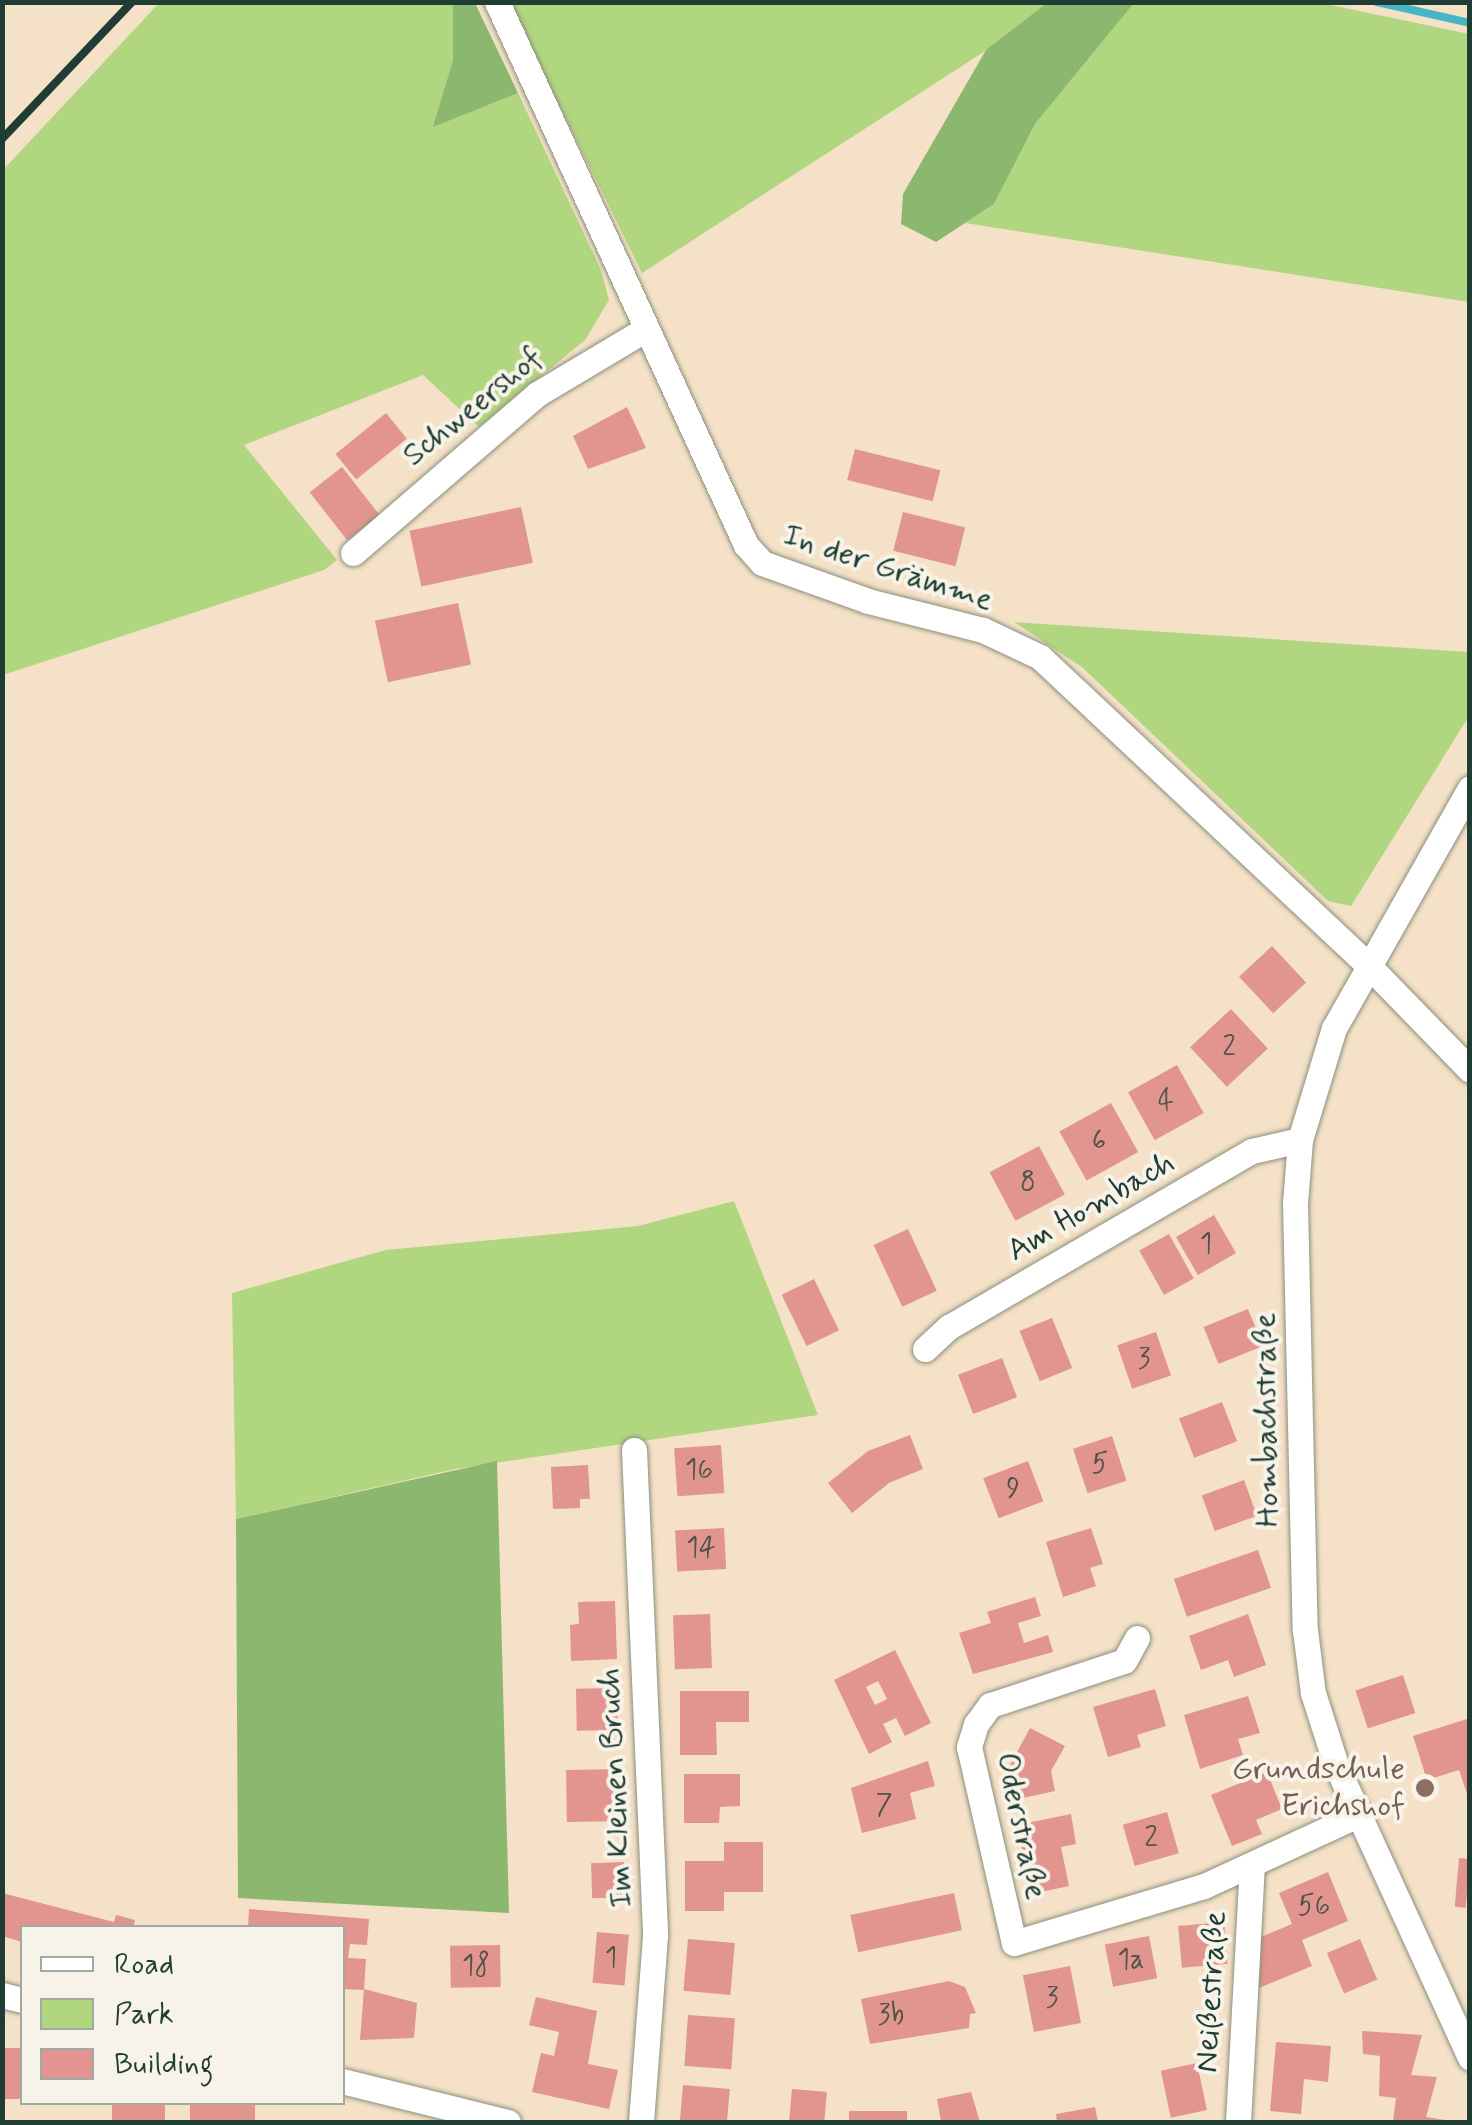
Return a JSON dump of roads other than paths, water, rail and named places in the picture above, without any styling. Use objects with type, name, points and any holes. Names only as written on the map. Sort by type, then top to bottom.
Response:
[{"type":"street","name":"In der Grämme","points":[[497,2],[746,545],[762,563],[852,596],[982,630],[1040,657],[1368,965],[1470,1070]]},
{"type":"street","name":"Schweershof","points":[[353,553],[537,394],[646,329]]},
{"type":"street","name":"Hombachstraße","points":[[1470,788],[1334,1028],[1300,1140],[1295,1203],[1305,1630],[1314,1693],[1360,1814],[1470,2058]]},
{"type":"street","name":"Am Hombach","points":[[925,1349],[950,1327],[1252,1151],[1300,1140]]},
{"type":"street","name":"Im Kleinen Bruch","points":[[634,1450],[655,1936],[641,2122]]},
{"type":"street","name":"Oderstraße","points":[[1137,1638],[1124,1661],[990,1705],[976,1724],[970,1748],[1014,1943],[1252,1866],[1360,1814]]},
{"type":"street","name":"Neißestraße","points":[[1238,2122],[1252,1866]]},
{"type":"street","points":[[345,2082],[482,2119],[508,2122]]},
{"type":"waterway","points":[[1377,2],[1470,23]]},
{"type":"railway","points":[[2,139],[132,2]]},
{"type":"place","name":"Grundschule Erichshof","points":[[1425,1788]]}]
